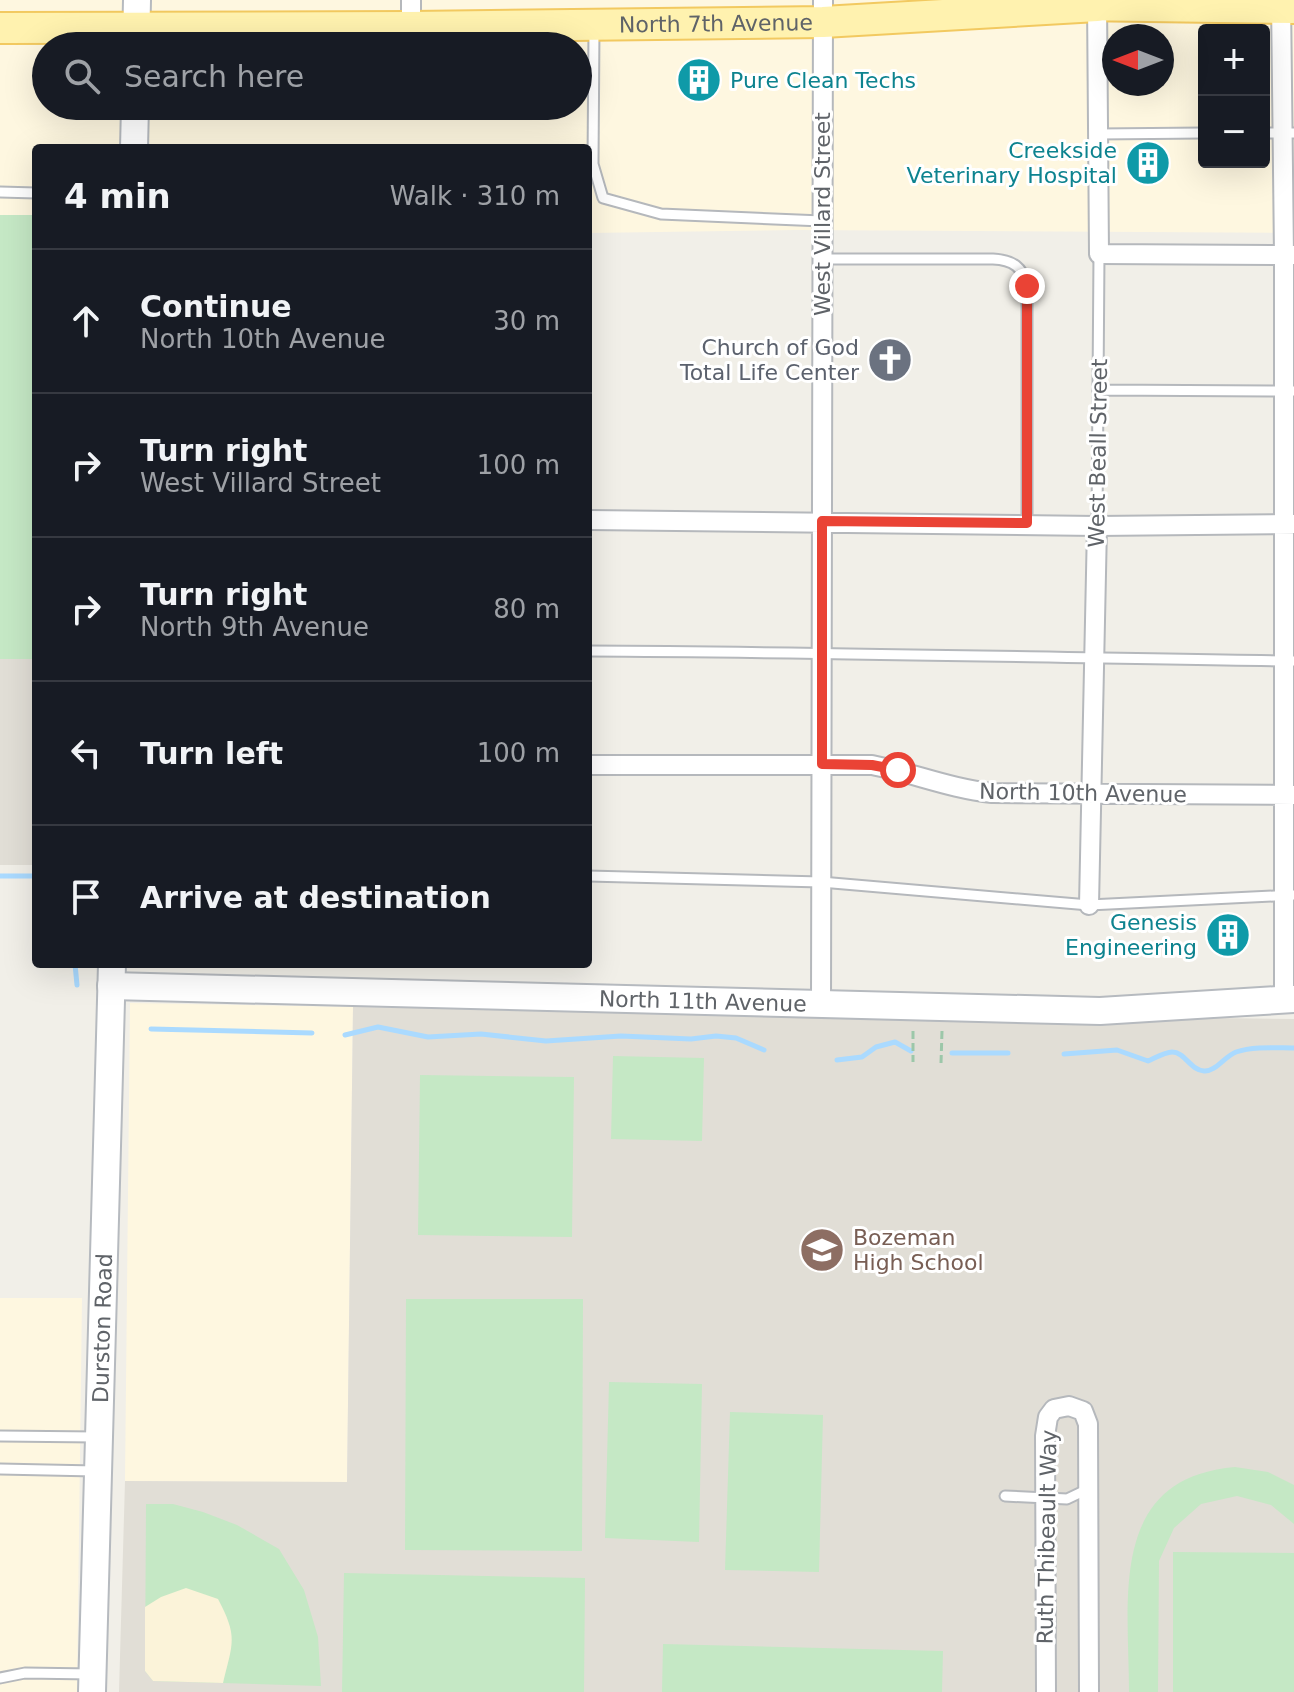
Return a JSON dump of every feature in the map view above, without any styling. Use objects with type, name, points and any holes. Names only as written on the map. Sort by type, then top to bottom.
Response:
[{"type":"main road","name":"North 7th Avenue","points":[[1007,0],[1285,5]]},
{"type":"main road","name":"North 7th Avenue","points":[[0,28],[411,14],[594,25],[823,11],[1097,3]]},
{"type":"street","name":"West Beall Street","points":[[1097,3],[1099,254]]},
{"type":"street","points":[[1285,5],[1280,133],[1289,255],[1289,999]]},
{"type":"street","name":"West Villard Street","points":[[821,1004],[823,11]]},
{"type":"street","points":[[134,144],[135,120]]},
{"type":"street","points":[[1099,254],[1289,255]]},
{"type":"street","points":[[592,520],[1097,526],[1289,524]]},
{"type":"street","name":"West Beall Street","points":[[1089,905],[1097,526]]},
{"type":"street","name":"North 10th Avenue","points":[[592,765],[872,765],[908,772],[966,790],[1091,795],[1289,795]]},
{"type":"street","name":"North 11th Avenue","points":[[112,975],[821,1004],[1100,1011],[1289,999]]},
{"type":"street","name":"Durston Road","points":[[93,1683],[112,975]]},
{"type":"street","name":"Ruth Thibeault Way","points":[[1046,1692],[1045,1436],[1048,1417],[1054,1409],[1069,1406],[1083,1411],[1088,1424],[1089,1692]]},
{"type":"lane","points":[[594,25],[593,164],[603,198],[661,214],[822,221]]},
{"type":"lane","points":[[1098,134],[1198,133]]},
{"type":"lane","points":[[0,192],[32,193]]},
{"type":"lane","name":"West Beall Street","points":[[1097,526],[1099,254]]},
{"type":"lane","points":[[822,259],[1003,259],[1020,267],[1027,286],[1027,523]]},
{"type":"lane","points":[[1099,390],[1288,391]]},
{"type":"lane","points":[[592,651],[1289,661]]},
{"type":"lane","points":[[592,876],[821,882],[1089,905],[1289,895]]},
{"type":"lane","points":[[0,1436],[99,1437]]},
{"type":"lane","points":[[0,1469],[98,1471]]},
{"type":"lane","points":[[1005,1496],[1067,1499],[1088,1489]]},
{"type":"lane","points":[[0,1678],[25,1673],[93,1683]]},
{"type":"path","points":[[913,1031],[913,1062]]},
{"type":"path","points":[[941,1063],[942,1031]]},
{"type":"shaded area","points":[[0,0],[1294,0],[1294,233],[796,230],[592,233],[592,144],[32,144],[32,215],[0,215]]},
{"type":"shaded area","points":[[0,659],[32,659],[32,865],[0,865]]},
{"type":"shaded area","points":[[130,1003],[353,1007],[347,1483],[125,1481]]},
{"type":"shaded area","name":"Bozeman High School","points":[[353,1007],[1294,1019],[1294,1692],[119,1692],[125,1481],[347,1482]]},
{"type":"shaded area","points":[[0,1298],[82,1298],[77,1692],[0,1692]]},
{"type":"green space","points":[[0,215],[32,215],[32,659],[0,659]]},
{"type":"green space","points":[[613,1056],[704,1058],[702,1141],[611,1139]]},
{"type":"green space","points":[[420,1075],[574,1077],[572,1237],[418,1235]]},
{"type":"green space","points":[[406,1299],[583,1299],[582,1551],[405,1550]]},
{"type":"green space","points":[[609,1382],[702,1384],[699,1542],[605,1538]]},
{"type":"green space","points":[[730,1412],[823,1415],[819,1572],[725,1570]]},
{"type":"green space","points":[[1235,1467],[1268,1472],[1294,1485],[1294,1524],[1271,1505],[1237,1496],[1201,1504],[1174,1528],[1159,1561],[1158,1692],[1129,1692],[1129,1583],[1134,1549],[1145,1519],[1164,1494],[1194,1476]]},
{"type":"green space","points":[[146,1504],[173,1504],[203,1512],[237,1525],[279,1549],[304,1590],[318,1637],[321,1686],[153,1681],[145,1671]]},
{"type":"green space","points":[[1173,1552],[1294,1553],[1294,1692],[1173,1692]]},
{"type":"green space","points":[[344,1573],[585,1578],[584,1692],[342,1692]]},
{"type":"green space","points":[[663,1644],[943,1651],[942,1692],[662,1692]]},
{"type":"sand","points":[[186,1588],[218,1599],[229,1622],[232,1640],[223,1683],[153,1681],[145,1671],[145,1607]]},
{"type":"waterway","points":[[0,876],[32,876]]},
{"type":"waterway","points":[[75,968],[77,985]]},
{"type":"waterway","points":[[345,1035],[378,1027],[428,1037],[481,1034],[546,1041],[621,1036],[691,1039],[716,1036],[736,1038],[764,1050]]},
{"type":"waterway","points":[[151,1029],[312,1033]]},
{"type":"waterway","points":[[837,1060],[862,1057],[876,1047],[895,1042],[911,1051]]},
{"type":"waterway","points":[[1064,1054],[1117,1050],[1148,1061],[1172,1052],[1204,1071],[1243,1050],[1294,1048]]},
{"type":"waterway","points":[[952,1053],[1008,1053]]},
{"type":"place","name":"Pure Clean Techs","points":[[699,80]]},
{"type":"place","name":"Creekside Veterinary Hospital","points":[[1148,163]]},
{"type":"place","name":"Church of God Total Life Center","points":[[890,360]]},
{"type":"place","name":"Genesis Engineering","points":[[1228,935]]},
{"type":"place","name":"Bozeman High School","points":[[822,1250]]},
{"type":"route","points":[[898,770],[872,765],[822,764],[822,521],[1027,523],[1027,286]]}]
